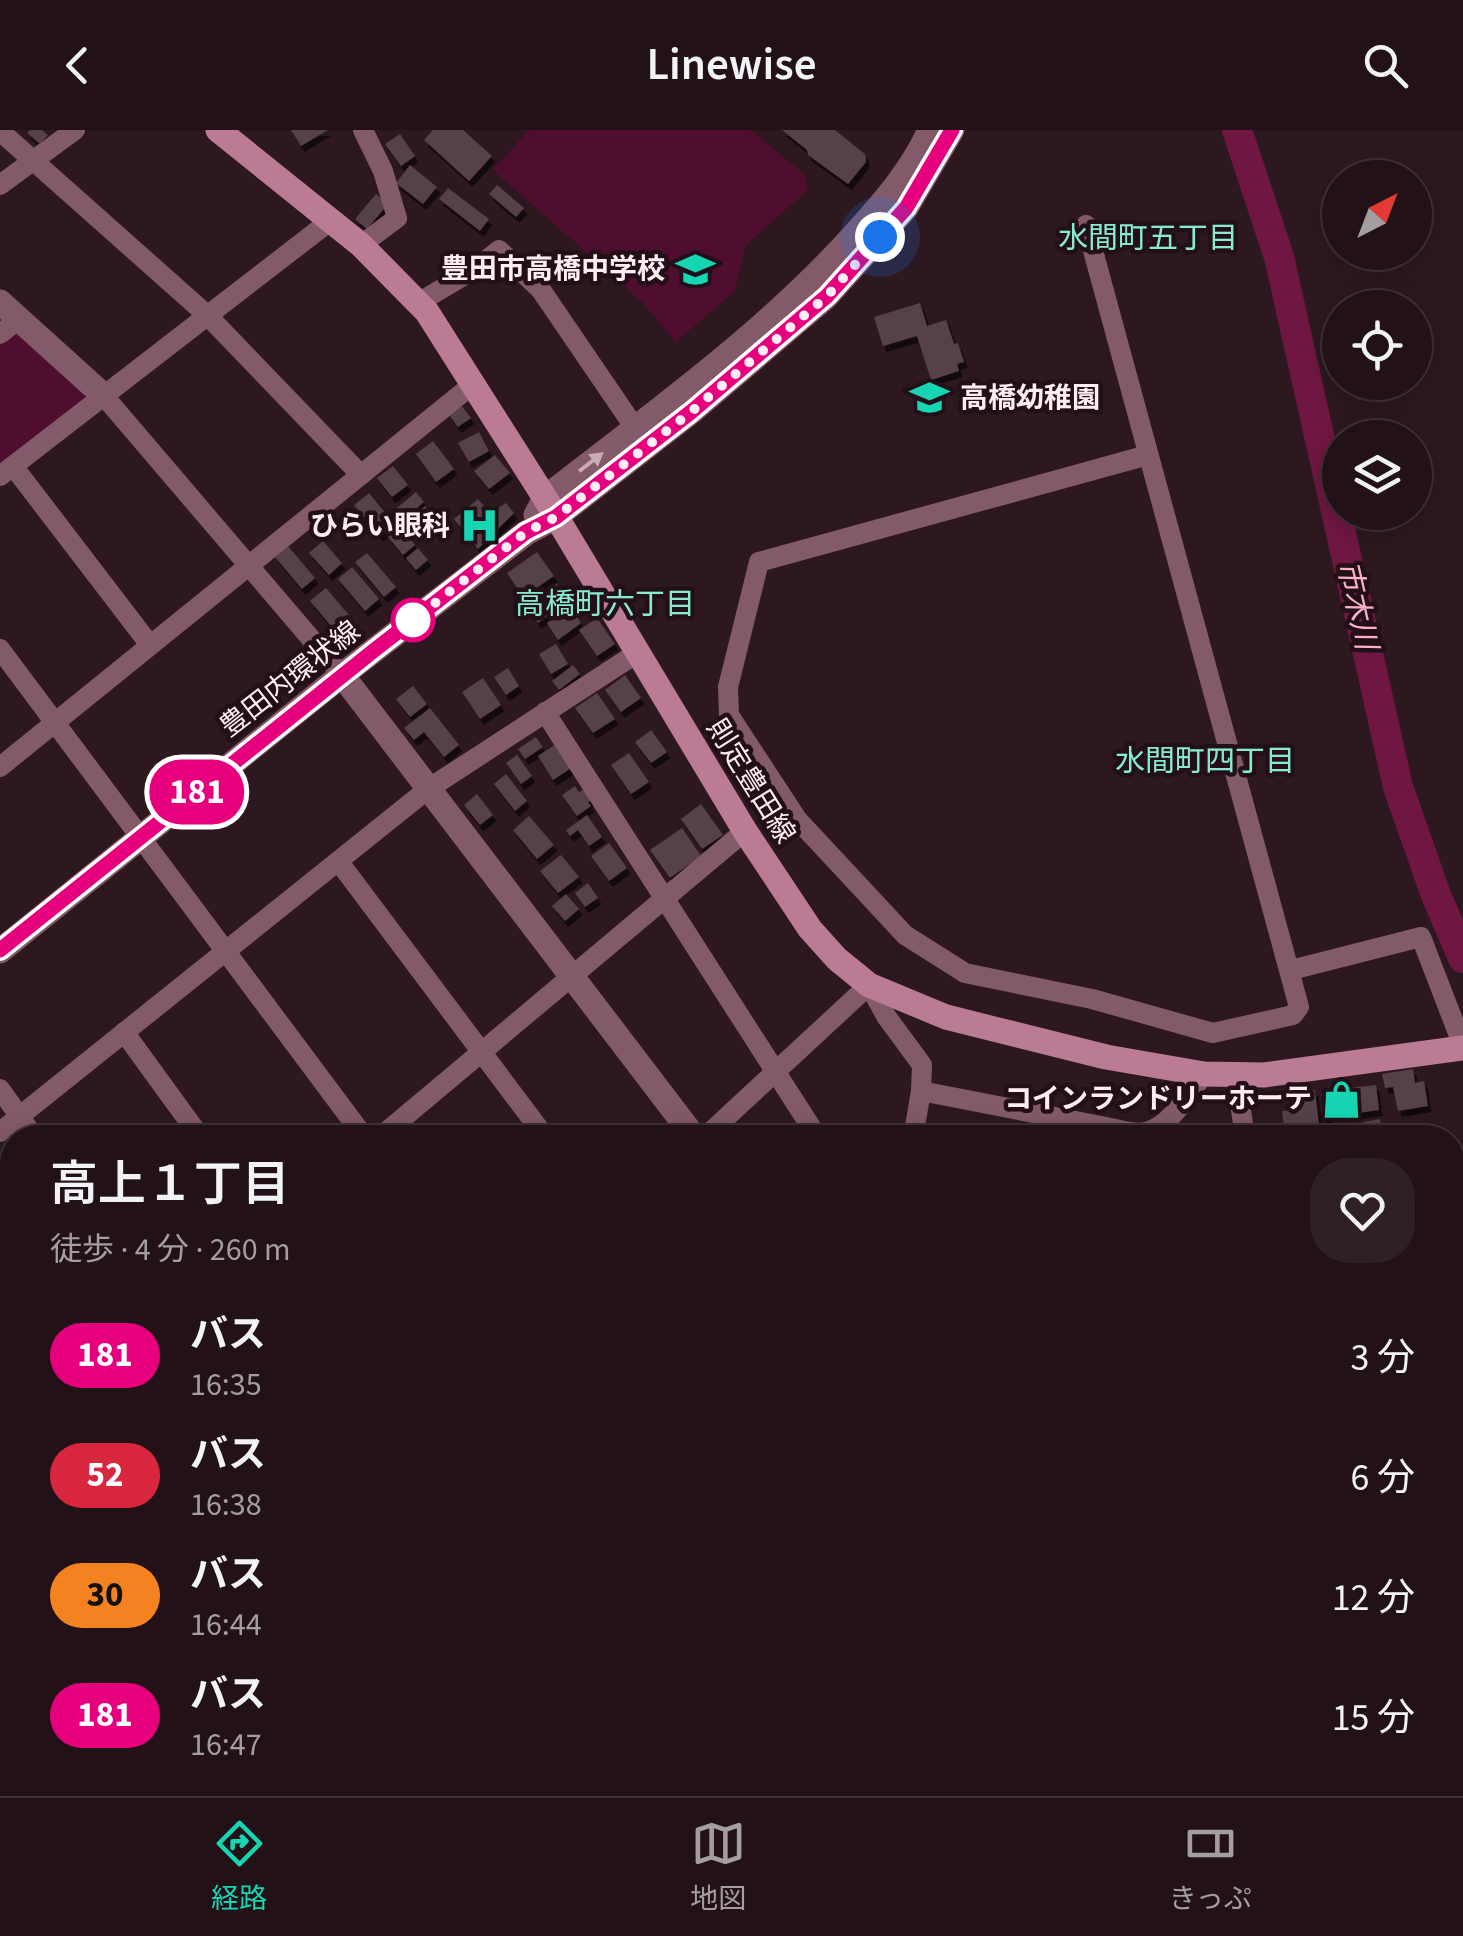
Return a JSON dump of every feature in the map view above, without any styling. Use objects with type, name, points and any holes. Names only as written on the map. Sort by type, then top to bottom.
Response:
[{"type":"main road","name":"則定豊田線","points":[[218,130],[361,245],[418,303],[551,508],[745,832],[810,929],[836,959],[869,985],[946,1018],[1106,1057],[1204,1074],[1264,1075],[1463,1047]]},
{"type":"street","points":[[0,185],[76,130]]},
{"type":"street","name":"豊田内環状線","points":[[0,950],[526,532],[635,428],[812,282],[889,196],[930,130]]},
{"type":"street","name":"豊田内環状線","points":[[551,508],[691,412],[827,296],[906,208],[952,130]]},
{"type":"street","points":[[361,245],[397,218],[383,171],[364,131]]},
{"type":"street","points":[[0,132],[207,315],[361,475]]},
{"type":"street","points":[[150,645],[6,471],[330,221]]},
{"type":"street","points":[[1086,225],[1299,1007],[1292,1015],[1213,1033],[1092,999],[965,973],[905,935],[797,819],[729,714],[728,687],[759,562],[1148,455]]},
{"type":"street","points":[[418,303],[499,250],[541,290],[635,428]]},
{"type":"street","points":[[0,302],[10,327],[104,396],[342,676],[685,1125]]},
{"type":"street","points":[[0,767],[472,384]]},
{"type":"street","points":[[0,649],[355,1125]]},
{"type":"street","points":[[9,1125],[428,789],[636,654]]},
{"type":"street","points":[[546,712],[809,1125]]},
{"type":"street","points":[[394,1125],[745,832]]},
{"type":"street","points":[[340,862],[536,1125]]},
{"type":"street","points":[[1291,970],[1412,936],[1421,937],[1463,1047]]},
{"type":"street","points":[[718,1125],[869,985],[922,1065],[915,1125]]},
{"type":"street","points":[[124,1032],[192,1125]]},
{"type":"street","points":[[1159,1125],[1204,1074]]},
{"type":"street","points":[[1236,1076],[1242,1125]]},
{"type":"street","points":[[0,1089],[26,1125]]},
{"type":"street","points":[[922,1091],[1073,1125]]},
{"type":"shaded area","name":"豊田市高橋中学校","points":[[529,130],[751,130],[805,175],[808,190],[746,245],[735,291],[676,342],[641,301],[493,170]]},
{"type":"shaded area","points":[[17,332],[91,398],[0,465],[0,344]]},
{"type":"building","points":[[42,130],[48,135],[40,144],[27,133]]},
{"type":"building","points":[[291,130],[328,130],[301,146]]},
{"type":"building","points":[[433,130],[463,130],[492,156],[469,181],[424,140]]},
{"type":"building","points":[[782,130],[835,130],[865,154],[866,162],[848,184]]},
{"type":"building","points":[[400,134],[415,156],[401,166],[385,144]]},
{"type":"building","points":[[410,165],[437,187],[423,204],[396,183]]},
{"type":"building","points":[[497,185],[524,208],[516,217],[489,194]]},
{"type":"building","points":[[448,188],[489,219],[480,231],[439,199]]},
{"type":"building","points":[[376,194],[388,204],[367,229],[355,219]]},
{"type":"building","points":[[920,303],[927,326],[946,320],[964,362],[957,364],[959,371],[931,380],[917,336],[883,346],[874,317]]},
{"type":"building","points":[[462,406],[471,418],[458,427],[449,415]]},
{"type":"building","points":[[479,432],[489,451],[469,462],[458,443]]},
{"type":"building","points":[[433,441],[454,469],[436,482],[416,454]]},
{"type":"building","points":[[495,455],[510,473],[489,489],[474,471]]},
{"type":"building","points":[[393,466],[408,485],[392,497],[377,478]]},
{"type":"building","points":[[416,492],[424,502],[405,518],[397,508]]},
{"type":"building","points":[[369,493],[394,524],[380,536],[354,505]]},
{"type":"building","name":"ひらい眼科","points":[[478,499],[490,513],[506,503],[514,513],[478,549],[454,519]]},
{"type":"building","points":[[425,506],[437,520],[419,535],[407,522]]},
{"type":"building","points":[[400,527],[415,545],[403,555],[388,537]]},
{"type":"building","points":[[323,541],[342,563],[329,575],[309,553]]},
{"type":"building","points":[[288,546],[315,578],[302,589],[275,557]]},
{"type":"building","points":[[418,548],[428,560],[416,570],[406,558]]},
{"type":"building","points":[[537,552],[554,576],[523,597],[507,573]]},
{"type":"building","points":[[367,553],[396,587],[384,597],[355,562]]},
{"type":"building","points":[[352,567],[379,599],[365,611],[338,579]]},
{"type":"building","points":[[556,584],[569,600],[538,623],[526,606]]},
{"type":"building","points":[[326,588],[358,626],[342,639],[310,601]]},
{"type":"building","points":[[570,607],[581,623],[558,640],[547,623]]},
{"type":"building","points":[[597,618],[615,644],[597,656],[579,630]]},
{"type":"building","points":[[556,644],[568,664],[551,674],[539,654]]},
{"type":"building","points":[[573,665],[580,674],[559,690],[552,681]]},
{"type":"building","points":[[508,668],[519,686],[506,695],[494,677]]},
{"type":"building","points":[[625,675],[641,698],[621,712],[605,690]]},
{"type":"building","points":[[483,678],[501,705],[480,719],[462,692]]},
{"type":"building","points":[[413,686],[427,704],[410,717],[396,699]]},
{"type":"building","points":[[597,693],[615,719],[593,733],[575,708]]},
{"type":"building","points":[[430,708],[459,745],[444,757],[424,732],[414,740],[404,728]]},
{"type":"building","points":[[651,730],[667,752],[651,763],[635,742]]},
{"type":"building","points":[[536,737],[543,747],[525,759],[518,749]]},
{"type":"building","points":[[556,744],[571,768],[553,780],[538,756]]},
{"type":"building","points":[[629,753],[649,782],[631,794],[611,765]]},
{"type":"building","points":[[517,755],[532,776],[521,784],[506,763]]},
{"type":"building","points":[[506,774],[527,801],[515,811],[494,784]]},
{"type":"building","points":[[575,786],[579,792],[589,786],[597,797],[577,816],[562,795]]},
{"type":"building","points":[[477,794],[493,815],[480,825],[464,805]]},
{"type":"building","points":[[701,804],[723,835],[702,849],[681,819]]},
{"type":"building","points":[[587,815],[602,837],[589,846],[578,830],[570,836],[566,830]]},
{"type":"building","points":[[529,816],[554,845],[537,859],[513,830]]},
{"type":"building","points":[[682,828],[701,856],[670,878],[650,850]]},
{"type":"building","points":[[609,843],[627,868],[609,881],[591,856]]},
{"type":"building","points":[[561,855],[579,877],[558,893],[540,871]]},
{"type":"building","points":[[588,883],[598,898],[585,907],[575,893]]},
{"type":"building","points":[[566,894],[579,909],[565,921],[552,906]]},
{"type":"building","points":[[1413,1069],[1415,1083],[1424,1081],[1428,1106],[1398,1111],[1393,1087],[1385,1088],[1382,1074]]},
{"type":"building","points":[[1376,1085],[1379,1110],[1336,1116],[1332,1090]]},
{"type":"building","points":[[1315,1090],[1319,1125],[1284,1125],[1282,1111],[1301,1109],[1299,1092]]},
{"type":"building","points":[[1327,1105],[1330,1120],[1323,1121],[1321,1106]]},
{"type":"building","points":[[1380,1119],[1381,1125],[1353,1125]]},
{"type":"waterway","name":"市木川","points":[[1237,130],[1279,257],[1398,787],[1463,958]]},
{"type":"bus line","name":"181","points":[[0,950],[526,532],[556,517],[691,412],[827,296],[906,208],[952,130]]},
{"type":"place","name":"豊田市高橋中学校","points":[[695,269]]},
{"type":"place","name":"高橋幼稚園","points":[[930,398]]},
{"type":"place","name":"ひらい眼科","points":[[480,526]]},
{"type":"place","name":"コインランドリーホーテ","points":[[1342,1099]]},
{"type":"district","name":"水間町五丁目","points":[[1148,238]]},
{"type":"district","name":"高橋町六丁目","points":[[605,604]]},
{"type":"district","name":"水間町四丁目","points":[[1205,761]]},
{"type":"route","points":[[413,620],[403,628],[691,412],[827,296],[880,237]]}]
